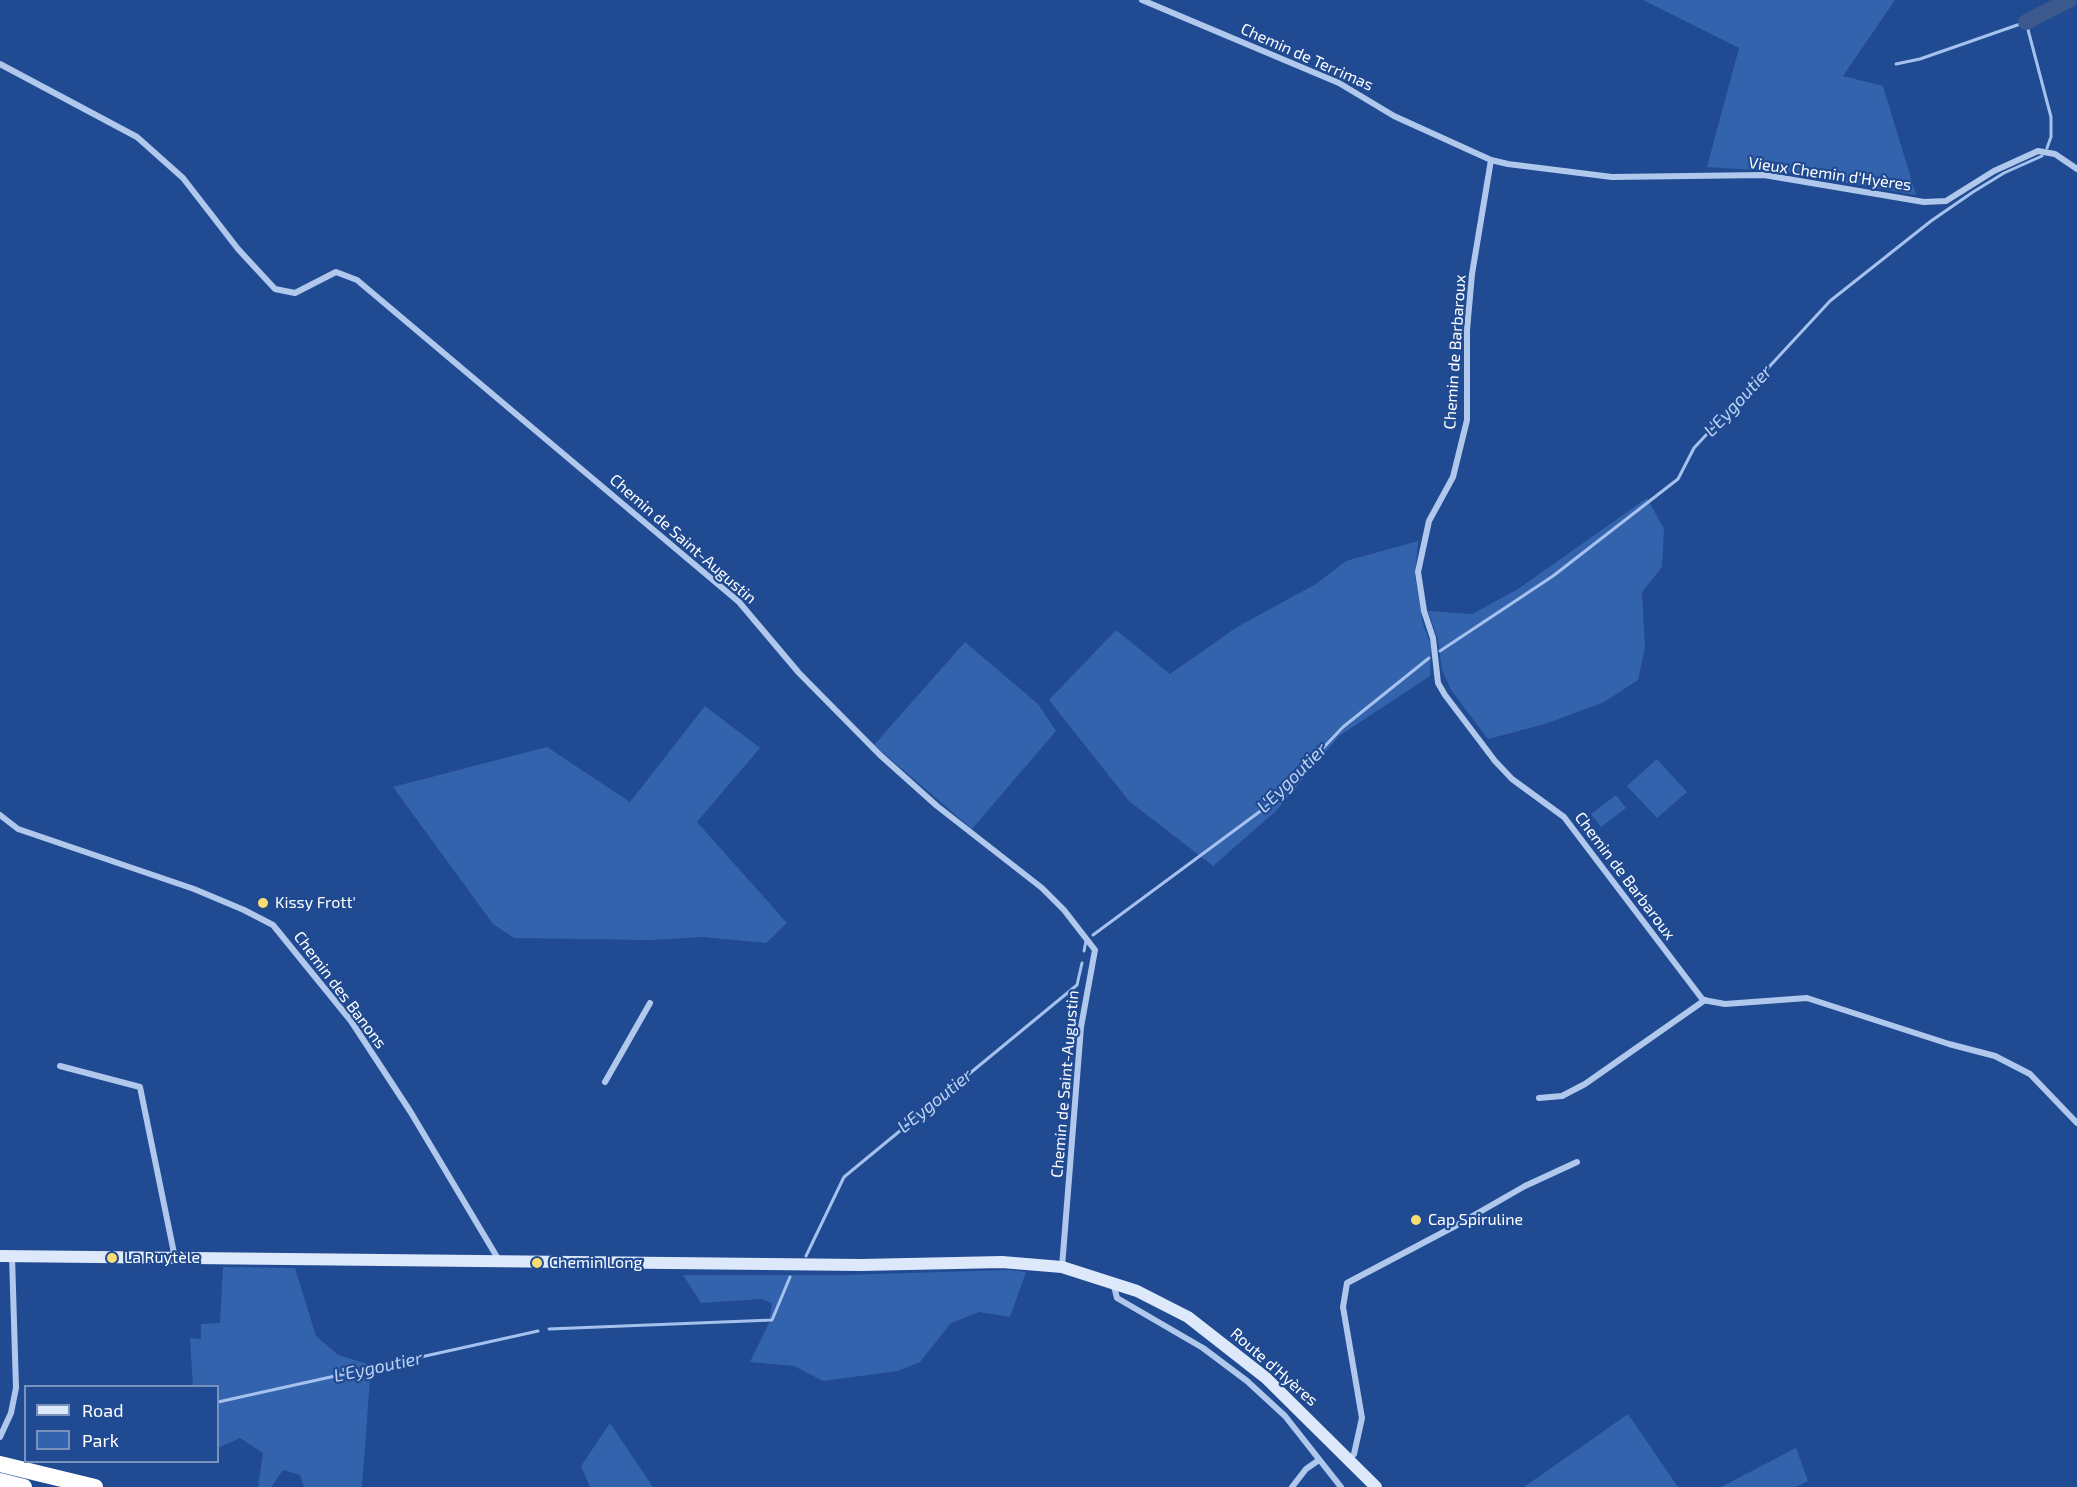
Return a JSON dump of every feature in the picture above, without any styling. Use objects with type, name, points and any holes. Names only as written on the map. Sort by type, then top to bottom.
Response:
[{"type":"highway","points":[[0,1464],[94,1487]]},
{"type":"highway","points":[[0,1481],[24,1487]]},
{"type":"main road","points":[[6,1256],[850,1265],[1002,1262],[1062,1268],[1113,1282]]},
{"type":"main road","name":"Route d'Hyères","points":[[1113,1282],[1162,1301],[1208,1332],[1273,1385],[1376,1487]]},
{"type":"street","name":"Chemin de Terrimas","points":[[1142,0],[1339,83],[1394,116],[1491,160]]},
{"type":"street","name":"Chemin de Saint-Augustin","points":[[0,64],[144,143],[185,180],[238,249],[275,289],[295,293],[336,272],[357,280],[739,602],[799,673],[870,746],[937,806],[1042,888],[1064,910],[1095,950],[1081,1027],[1062,1268]]},
{"type":"street","name":"Vieux Chemin d'Hyères","points":[[1491,160],[1533,168],[1612,177],[1764,175],[1923,202],[1946,201],[1994,171],[2038,151],[2055,154],[2077,169]]},
{"type":"street","name":"Chemin de Barbaroux","points":[[1491,160],[1472,274],[1467,330],[1467,420],[1453,477],[1429,521],[1418,572],[1424,611],[1433,638],[1438,683],[1495,761],[1512,779],[1564,817],[1676,966],[1706,1000]]},
{"type":"street","name":"Chemin des Banons","points":[[0,815],[18,829],[194,889],[273,925],[351,1022],[410,1111],[500,1262]]},
{"type":"street","points":[[1539,1098],[1562,1096],[1585,1084],[1706,1000],[1725,1005],[1807,998],[1949,1044],[1995,1056],[2030,1074],[2077,1123]]},
{"type":"street","points":[[605,1082],[650,1003]]},
{"type":"street","points":[[60,1065],[140,1087],[175,1258]]},
{"type":"street","points":[[1349,1460],[1354,1454],[1362,1418],[1343,1307],[1347,1283],[1457,1226],[1525,1186],[1577,1162]]},
{"type":"street","points":[[0,1437],[11,1413],[16,1388],[6,1256]]},
{"type":"street","name":"Route d'Hyères","points":[[1113,1282],[1117,1298],[1203,1348],[1247,1381],[1285,1416],[1341,1487]]},
{"type":"street","points":[[1292,1487],[1306,1469],[1319,1460]]},
{"type":"green space","points":[[1643,0],[1895,0],[1843,76],[1883,86],[1916,195],[1785,172],[1707,167],[1739,48]]},
{"type":"green space","points":[[1647,498],[1664,529],[1662,567],[1642,592],[1645,648],[1638,680],[1604,702],[1545,724],[1488,739],[1451,690],[1442,670],[1438,639],[1428,611],[1472,614],[1518,589]]},
{"type":"green space","points":[[1418,541],[1415,577],[1423,624],[1431,645],[1430,676],[1339,736],[1276,811],[1213,866],[1129,801],[1049,700],[1116,630],[1170,674],[1237,627],[1316,584],[1346,561]]},
{"type":"green space","points":[[965,642],[1038,704],[1056,731],[972,829],[874,745]]},
{"type":"green space","points":[[705,706],[760,748],[697,822],[787,923],[766,943],[704,937],[649,940],[514,938],[493,924],[393,787],[547,747],[630,802]]},
{"type":"green space","points":[[1657,759],[1687,792],[1657,818],[1627,786]]},
{"type":"green space","points":[[1616,795],[1626,808],[1601,827],[1591,814]]},
{"type":"green space","points":[[223,1267],[295,1268],[316,1336],[338,1355],[371,1365],[362,1487],[304,1487],[300,1475],[283,1470],[271,1487],[258,1487],[263,1453],[240,1438],[219,1448],[219,1385],[193,1385],[190,1338],[201,1339],[201,1324],[220,1323]]},
{"type":"green space","points":[[1010,1270],[1026,1272],[1010,1317],[979,1312],[951,1323],[920,1362],[898,1371],[823,1381],[794,1366],[750,1362],[769,1323],[772,1303],[761,1299],[701,1303],[683,1275],[841,1275]]},
{"type":"green space","points":[[1628,1414],[1678,1487],[1524,1487]]},
{"type":"green space","points":[[610,1423],[653,1487],[590,1487],[581,1466]]},
{"type":"green space","points":[[1796,1448],[1808,1481],[1796,1487],[1721,1487]]},
{"type":"waterway","name":"L'Eygoutier","points":[[2026,22],[2069,0]]},
{"type":"waterway","name":"L'Eygoutier","points":[[1896,64],[1920,59],[2026,22],[2051,117],[2051,137],[2047,148]]},
{"type":"waterway","name":"L'Eygoutier","points":[[1440,651],[1553,576],[1678,479],[1694,448],[1830,301],[1931,221],[1973,192],[2004,173],[2042,156]]},
{"type":"waterway","name":"L'Eygoutier","points":[[1093,935],[1270,804],[1343,727],[1429,658]]},
{"type":"waterway","name":"L'Eygoutier","points":[[1084,951],[1086,941]]},
{"type":"waterway","name":"L'Eygoutier","points":[[806,1256],[844,1177],[1077,985],[1082,963]]},
{"type":"waterway","name":"L'Eygoutier","points":[[549,1329],[772,1320],[790,1277]]},
{"type":"waterway","name":"L'Eygoutier","points":[[219,1402],[538,1331]]},
{"type":"place","name":"Kissy Frott'","points":[[263,903]]},
{"type":"place","name":"Cap Spiruline","points":[[1416,1220]]},
{"type":"place","name":"La Ruytèle","points":[[112,1258]]},
{"type":"place","name":"Chemin Long","points":[[537,1263]]}]
